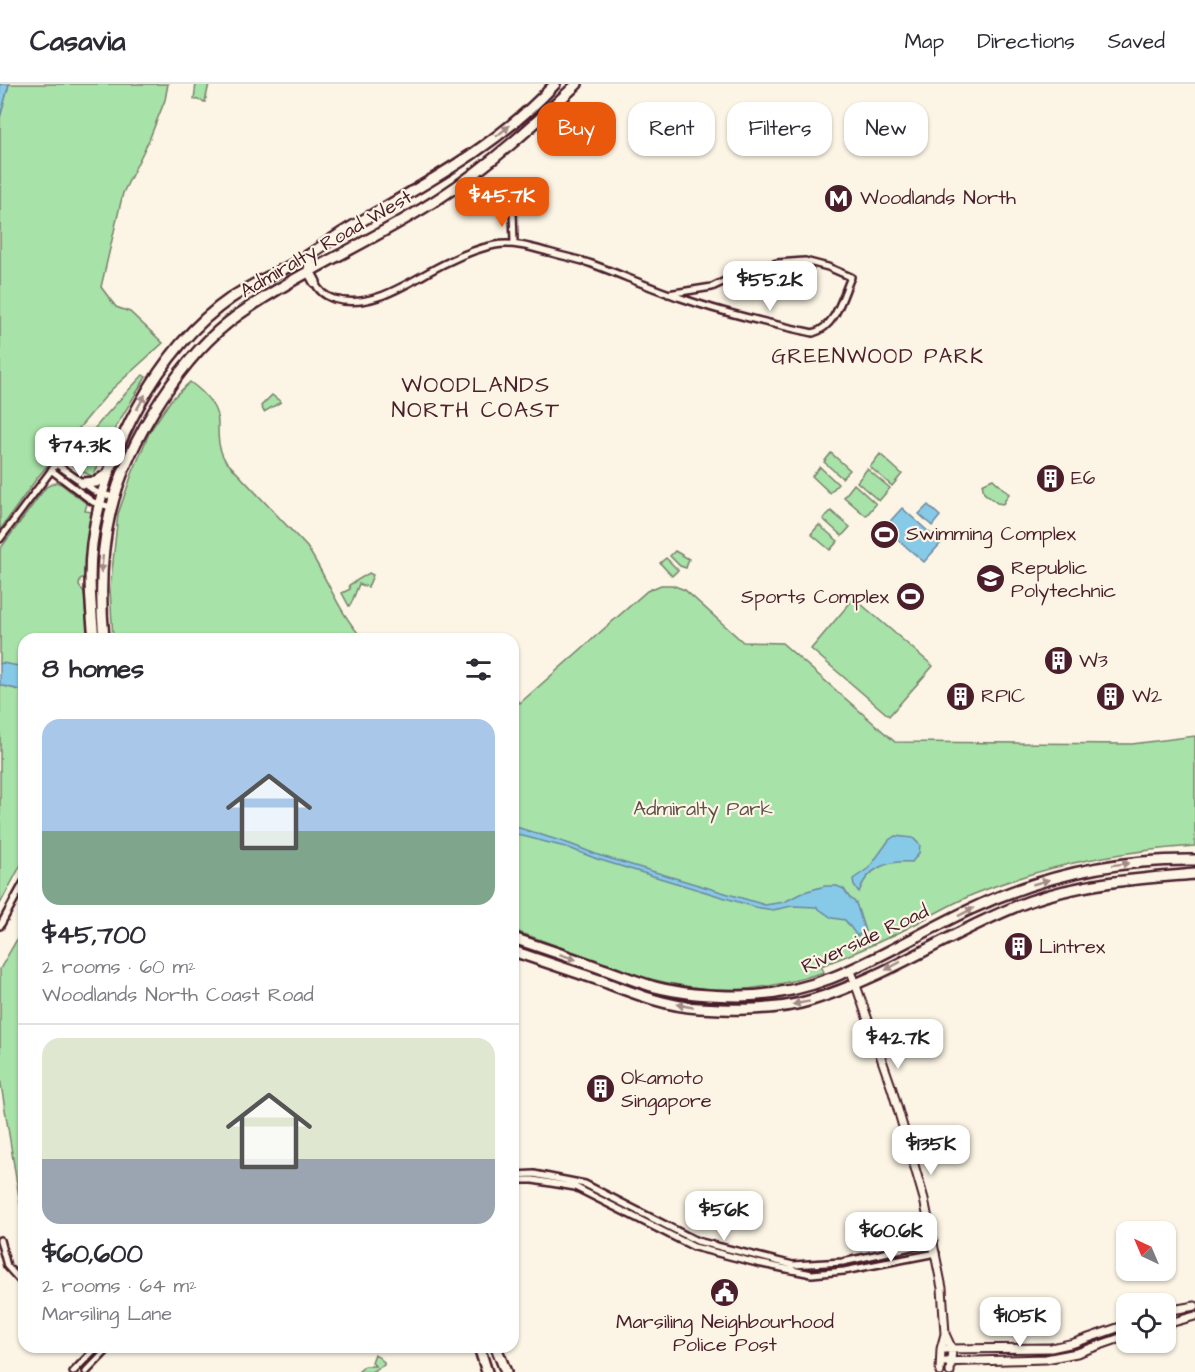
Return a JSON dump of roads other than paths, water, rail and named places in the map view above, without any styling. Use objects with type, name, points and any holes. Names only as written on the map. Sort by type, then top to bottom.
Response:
[{"type":"main road","name":"Admiralty Road West","points":[[94,633],[90,571],[100,499],[109,472],[135,413],[155,377],[179,347],[231,298],[311,254],[346,230],[434,181],[476,152],[533,106],[555,84]]},
{"type":"main road","name":"Admiralty Road West","points":[[103,633],[100,601],[101,574],[112,502],[135,443],[183,366],[211,337],[237,316],[309,271],[442,197],[519,136],[577,84]]},
{"type":"main road","points":[[311,254],[309,271],[315,282]]},
{"type":"main road","points":[[291,265],[309,271]]},
{"type":"main road","points":[[294,280],[308,279],[315,282]]},
{"type":"main road","points":[[82,483],[96,482],[109,472]]},
{"type":"main road","name":"Riverside Road","points":[[519,940],[639,982],[699,995],[742,996],[777,993],[807,988],[851,970],[971,909],[1031,885],[1101,866],[1195,860]]},
{"type":"main road","name":"Riverside Road","points":[[519,953],[653,1000],[697,1008],[743,1008],[792,1004],[811,1001],[855,983],[975,924],[1057,893],[1096,883],[1195,874]]},
{"type":"main road","points":[[481,1353],[488,1372]]},
{"type":"main road","points":[[498,1353],[506,1372]]},
{"type":"street","points":[[513,212],[514,243]]},
{"type":"street","points":[[315,282],[320,291],[332,298],[345,302],[360,302],[387,294],[466,254],[496,245],[514,243],[590,263],[668,294],[750,319],[813,333],[821,331],[829,324],[851,277],[806,261],[777,263],[746,271],[712,287],[668,294]]},
{"type":"street","points":[[0,539],[56,464],[100,499],[112,502]]},
{"type":"street","points":[[51,470],[93,502],[100,499],[112,502]]},
{"type":"street","points":[[0,926],[18,893]]},
{"type":"street","points":[[851,970],[914,1159],[934,1242],[942,1288],[945,1334],[941,1349],[940,1372]]},
{"type":"street","points":[[519,1175],[534,1174],[585,1184],[694,1247],[812,1274],[844,1271],[936,1253]]},
{"type":"street","points":[[519,1180],[575,1187],[609,1199],[697,1241],[793,1264],[843,1262],[934,1242]]},
{"type":"street","points":[[0,1240],[7,1266],[18,1278]]},
{"type":"street","points":[[1176,1309],[1195,1306]]},
{"type":"street","points":[[1176,1321],[1195,1316]]},
{"type":"street","points":[[941,1349],[1051,1348],[1074,1343],[1116,1328]]},
{"type":"street","points":[[945,1334],[952,1349],[950,1372]]},
{"type":"street","points":[[941,1362],[1063,1357],[1116,1339]]},
{"type":"street","points":[[73,1372],[89,1353]]},
{"type":"street","points":[[96,1353],[100,1358]]},
{"type":"street","points":[[86,1372],[105,1353]]},
{"type":"water","points":[[0,84],[9,84],[0,118]]},
{"type":"water","points":[[928,505],[940,516],[932,526],[919,514]]},
{"type":"water","points":[[902,508],[941,543],[924,562],[884,528]]},
{"type":"water","points":[[0,664],[18,666],[18,690],[0,685]]},
{"type":"water","points":[[519,828],[598,855],[765,905],[784,902],[804,892],[825,886],[837,886],[844,889],[856,903],[865,931],[857,936],[845,920],[832,918],[816,907],[792,906],[773,910],[755,907],[597,859],[569,848],[519,835]]},
{"type":"water","points":[[895,836],[913,838],[920,845],[919,853],[912,862],[895,862],[873,871],[859,892],[854,886],[853,879],[869,868],[889,840]]},
{"type":"place","name":"Woodlands North","points":[[839,198]]},
{"type":"place","name":"E6","points":[[1050,478]]},
{"type":"place","name":"Swimming Complex","points":[[885,534]]},
{"type":"place","name":"Republic Polytechnic","points":[[990,579]]},
{"type":"place","name":"Sports Complex","points":[[910,597]]},
{"type":"place","name":"W3","points":[[1058,661]]},
{"type":"place","name":"RPIC","points":[[960,696]]},
{"type":"place","name":"W2","points":[[1111,696]]},
{"type":"place","name":"Lintrex","points":[[1018,947]]},
{"type":"place","name":"Okamoto Singapore","points":[[600,1089]]},
{"type":"place","name":"Marsiling Neighbourhood Police Post","points":[[725,1292]]},
{"type":"district","name":"GREENWOOD PARK","points":[[878,356]]},
{"type":"district","name":"WOODLANDS NORTH COAST","points":[[476,398]]},
{"type":"park label","name":"Admiralty Park","points":[[703,809]]}]
